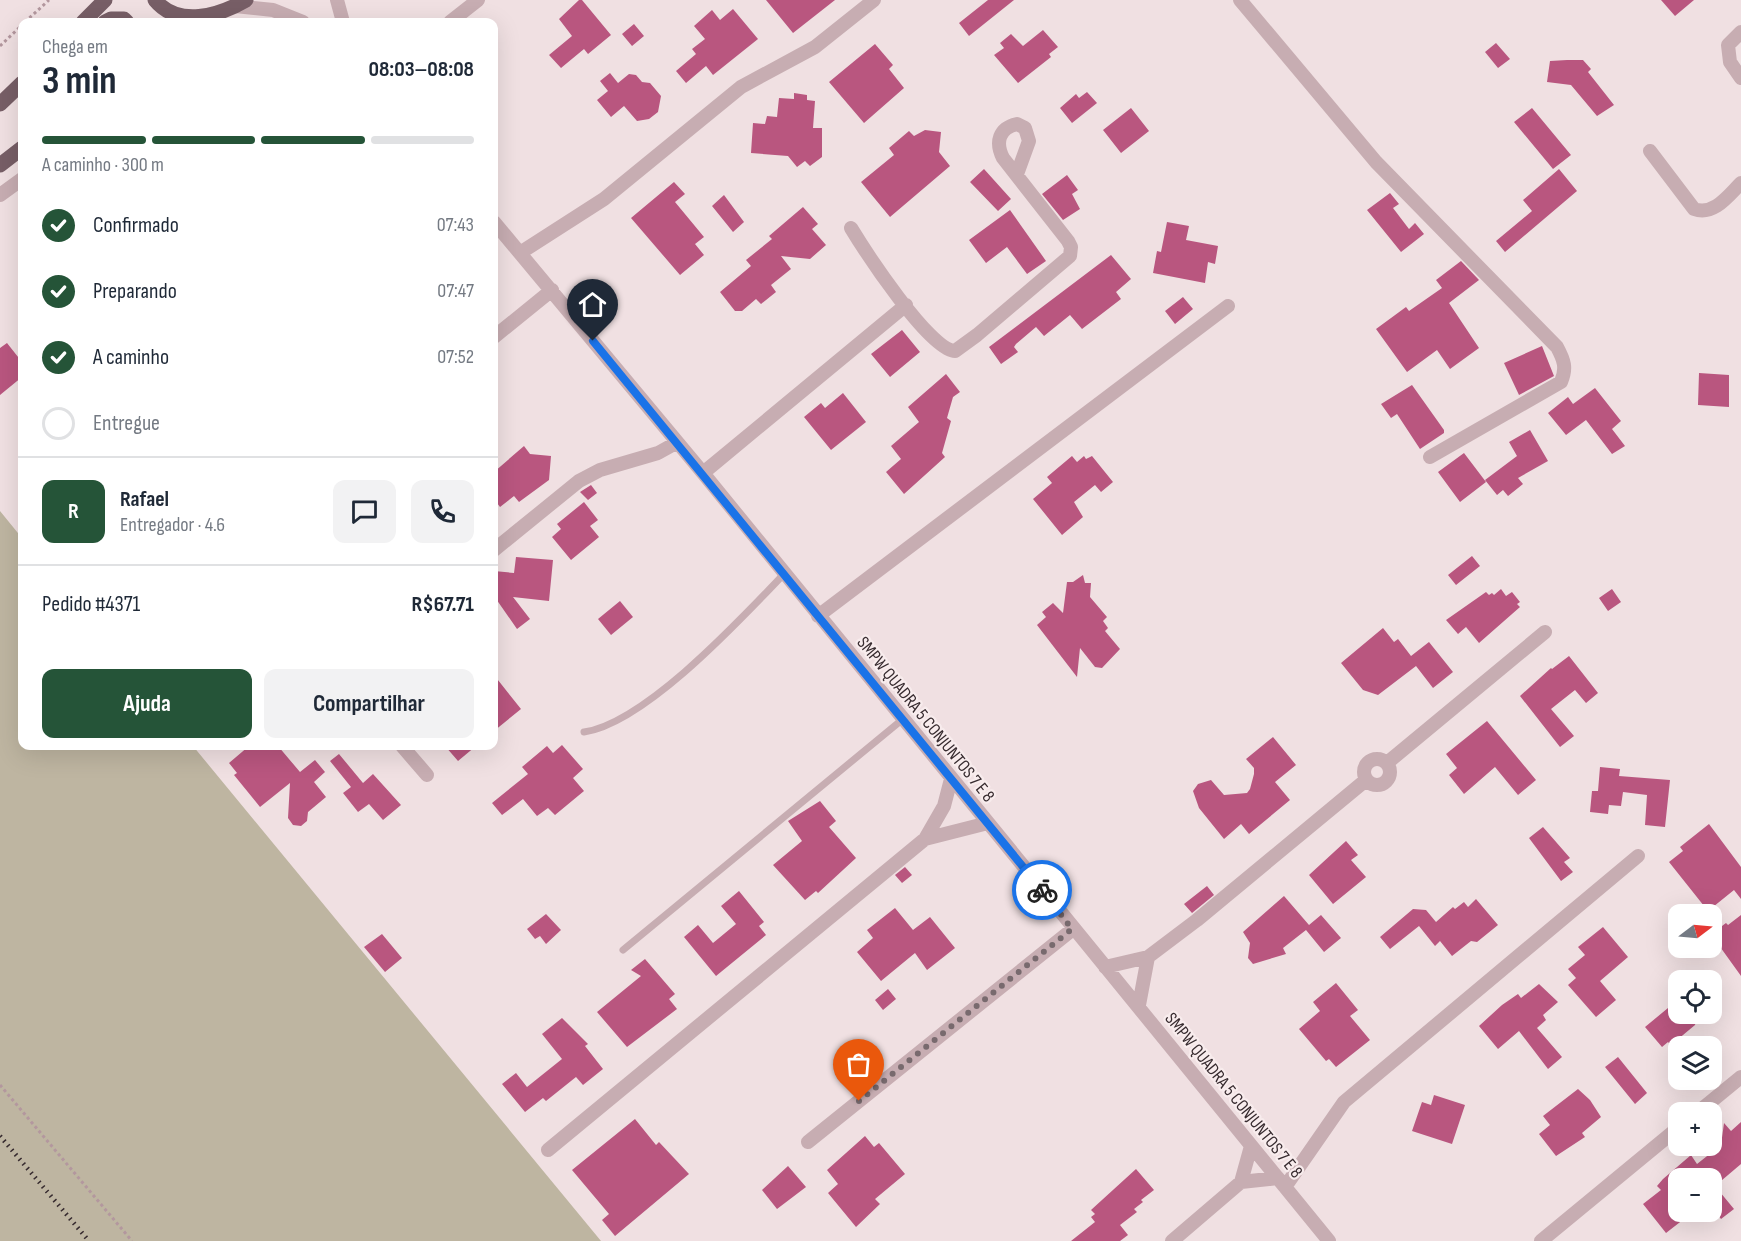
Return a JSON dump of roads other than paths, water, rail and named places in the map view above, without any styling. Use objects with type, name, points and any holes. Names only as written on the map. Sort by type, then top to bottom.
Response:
[{"type":"main road","points":[[87,18],[105,0]]},
{"type":"main road","points":[[155,0],[173,16],[183,18]]},
{"type":"main road","points":[[199,18],[241,3]]},
{"type":"main road","points":[[0,165],[18,149]]},
{"type":"street","points":[[337,0],[342,18]]},
{"type":"street","points":[[455,18],[478,0]]},
{"type":"street","points":[[520,253],[604,199],[741,87],[815,47],[874,0]]},
{"type":"street","points":[[1239,0],[1376,162],[1557,347],[1564,360],[1565,373],[1561,382],[1430,457]]},
{"type":"street","points":[[241,3],[273,10],[293,18]]},
{"type":"street","points":[[1741,32],[1728,45],[1728,54],[1734,70],[1741,78]]},
{"type":"street","points":[[1650,151],[1694,210],[1706,211],[1714,208],[1741,183]]},
{"type":"street","points":[[851,228],[885,281],[945,350],[955,351],[1070,256],[1071,247],[1068,241],[1017,174]]},
{"type":"street","points":[[0,195],[18,181]]},
{"type":"street","name":"SMPW QUADRA 5 CONJUNTOS 7 E 8","points":[[498,227],[703,473],[1072,929],[1139,1005],[1329,1241]]},
{"type":"street","points":[[498,334],[552,291]]},
{"type":"street","points":[[703,473],[906,305]]},
{"type":"street","points":[[818,615],[1228,306]]},
{"type":"street","points":[[498,547],[579,481],[600,470],[658,453],[676,443]]},
{"type":"street","points":[[1105,967],[1148,957],[1197,920],[1366,780],[1364,771],[1368,762],[1378,759],[1387,763],[1545,632]]},
{"type":"street","points":[[405,750],[427,775]]},
{"type":"street","points":[[548,1150],[925,838],[944,806],[951,778]]},
{"type":"street","points":[[925,838],[988,823]]},
{"type":"street","points":[[1241,1182],[1281,1183],[1344,1102],[1638,856]]},
{"type":"street","points":[[808,1142],[1072,929]]},
{"type":"street","points":[[1139,1005],[1148,957]]},
{"type":"street","points":[[1710,1102],[1741,1077]]},
{"type":"street","points":[[1541,1241],[1668,1136]]},
{"type":"street","points":[[1172,1241],[1241,1182],[1251,1146]]},
{"type":"lane","points":[[584,732],[599,730],[616,722],[699,660],[784,574]]},
{"type":"lane","points":[[623,950],[903,719]]},
{"type":"railway","points":[[0,1136],[89,1241]]}]
